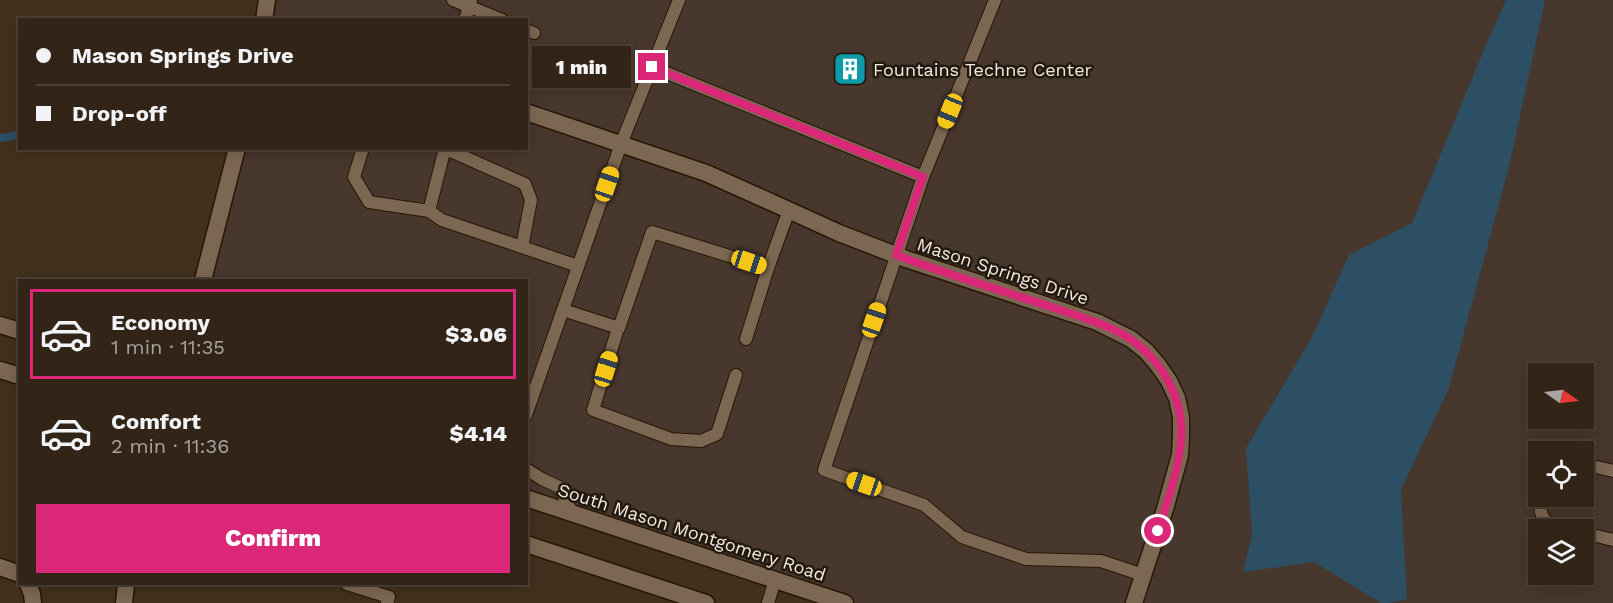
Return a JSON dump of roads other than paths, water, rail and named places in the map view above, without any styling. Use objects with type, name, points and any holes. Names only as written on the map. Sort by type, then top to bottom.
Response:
[{"type":"street","points":[[264,18],[267,0]]},
{"type":"street","name":"Mason Springs Drive","points":[[528,113],[706,174],[838,233],[896,255],[1097,322],[1131,339],[1146,351],[1158,364],[1177,398],[1181,417],[1181,436],[1180,455],[1168,498],[1134,603]]},
{"type":"street","points":[[203,279],[236,150]]},
{"type":"street","points":[[0,325],[18,330]]},
{"type":"street","points":[[0,370],[18,375]]},
{"type":"street","name":"South Mason Montgomery Road","points":[[528,499],[844,603]]},
{"type":"street","points":[[528,545],[706,603]]},
{"type":"street","points":[[0,567],[18,573]]},
{"type":"street","points":[[28,585],[33,603]]},
{"type":"street","points":[[124,603],[126,585]]},
{"type":"lane","points":[[453,0],[470,3],[498,18]]},
{"type":"lane","points":[[528,409],[621,144],[680,0]]},
{"type":"lane","points":[[995,0],[923,177],[824,470],[924,505],[962,537],[1026,560],[1101,561],[1143,575]]},
{"type":"lane","points":[[466,18],[470,3]]},
{"type":"lane","points":[[652,67],[923,177]]},
{"type":"lane","points":[[362,150],[354,177],[369,202],[429,211],[442,220],[578,266]]},
{"type":"lane","points":[[429,211],[445,150]]},
{"type":"lane","points":[[447,150],[525,184],[531,200],[522,247]]},
{"type":"lane","points":[[747,339],[768,268],[789,210]]},
{"type":"lane","points":[[735,375],[717,434],[701,441],[671,439],[593,410],[618,328],[652,232],[768,268]]},
{"type":"lane","points":[[563,310],[618,328]]},
{"type":"lane","points":[[1594,466],[1613,471]]},
{"type":"lane","points":[[528,470],[559,487],[573,514]]},
{"type":"lane","points":[[1594,535],[1613,540]]},
{"type":"lane","points":[[768,603],[775,580]]},
{"type":"lane","points":[[350,585],[389,597],[387,603]]},
{"type":"water","points":[[1506,0],[1545,0],[1509,167],[1449,388],[1401,490],[1407,599],[1381,603],[1314,562],[1243,572],[1252,535],[1246,448],[1312,337],[1349,255],[1412,223]]},
{"type":"waterway","points":[[0,138],[18,135]]},
{"type":"place","name":"Fountains Techne Center","points":[[850,69]]}]
